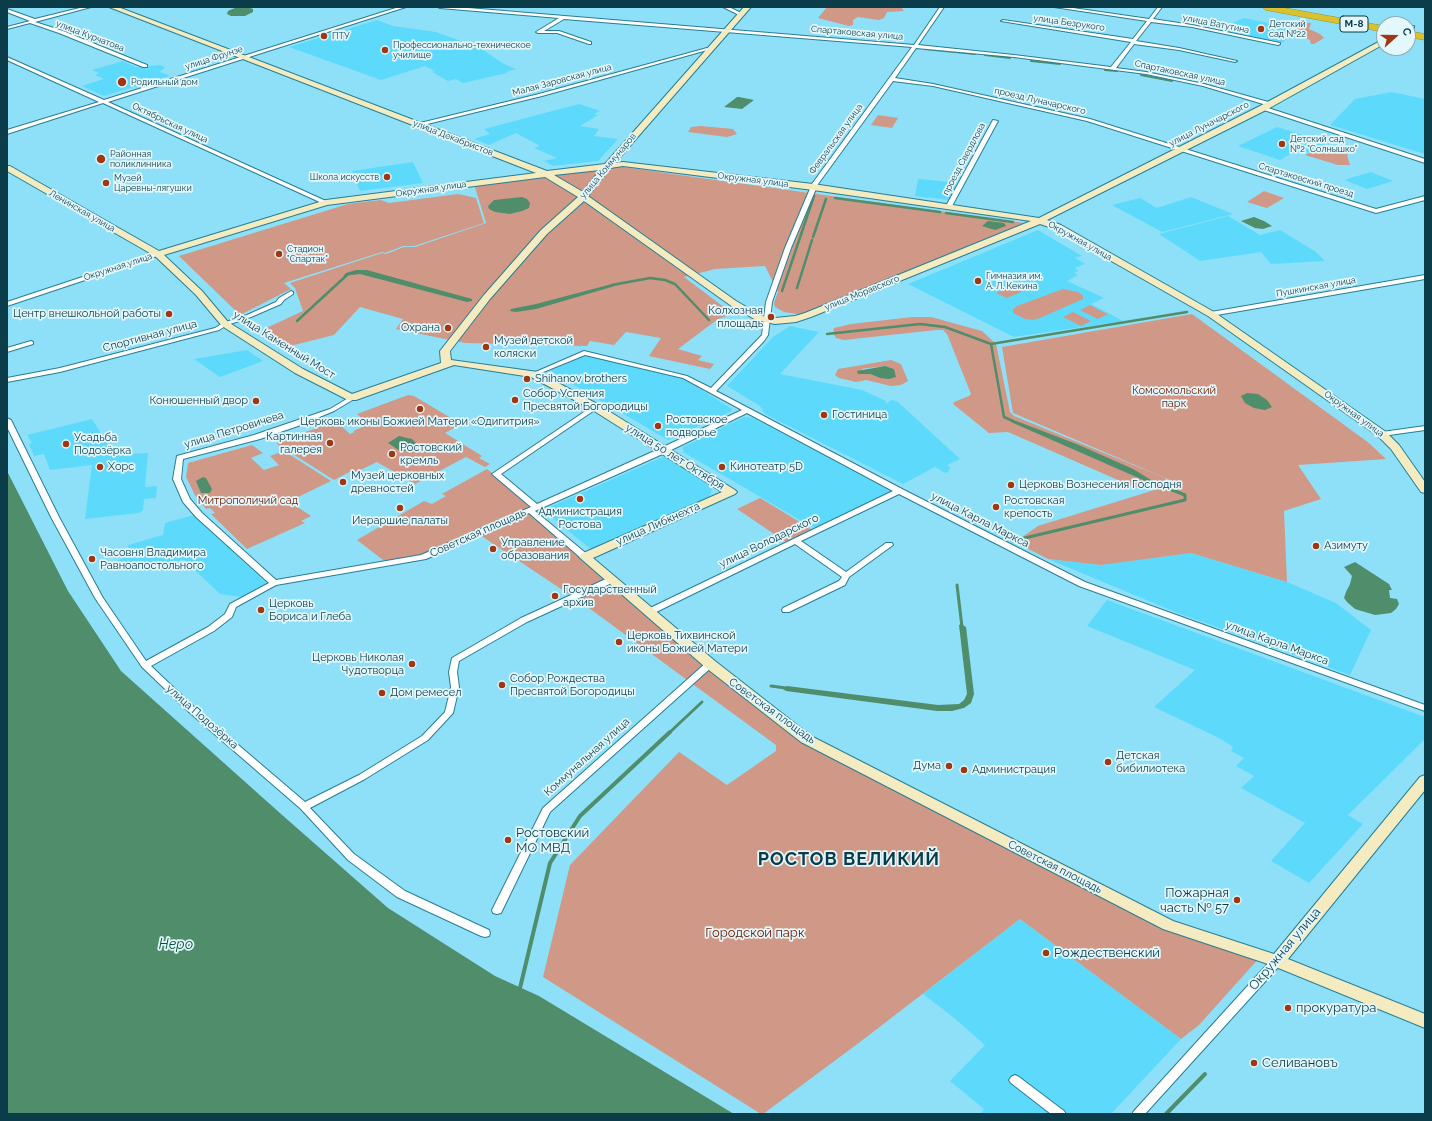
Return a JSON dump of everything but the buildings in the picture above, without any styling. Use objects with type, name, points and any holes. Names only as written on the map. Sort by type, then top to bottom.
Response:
[{"type":"highway","name":"М-8","points":[[1266,7],[1376,27]]},
{"type":"highway","name":"М-8","points":[[1277,7],[1376,26]]},
{"type":"street","points":[[7,28],[89,7]]},
{"type":"street","name":"улица Декабристов","points":[[112,7],[544,173],[583,197],[733,303],[748,312],[767,320]]},
{"type":"street","name":"улица Фрунзе","points":[[7,132],[404,7]]},
{"type":"street","name":"Спартаковская улица","points":[[440,7],[914,46],[1113,68],[1152,74],[1204,85],[1425,161]]},
{"type":"street","points":[[726,7],[741,14]]},
{"type":"street","name":"улица Коммунаров","points":[[446,363],[445,351],[482,302],[544,232],[583,197],[608,165],[709,48],[748,7]]},
{"type":"street","name":"Февральская улица","points":[[767,320],[770,298],[813,187],[892,79],[942,7]]},
{"type":"street","name":"улица Ватутина","points":[[1056,7],[1196,27],[1278,44]]},
{"type":"street","points":[[1113,68],[1160,7]]},
{"type":"street","name":"улица Курчатова","points":[[7,10],[32,22],[61,32],[145,66]]},
{"type":"street","points":[[562,18],[538,32],[557,32],[590,43]]},
{"type":"street","name":"улица Безрукого","points":[[1003,21],[1133,41]]},
{"type":"street","points":[[1133,41],[1179,49],[1235,62]]},
{"type":"street","name":"улица Луначарского","points":[[1041,220],[1267,106],[1376,45]]},
{"type":"street","name":"Малая Заровская улица","points":[[419,124],[540,95],[709,48]]},
{"type":"street","name":"Октябрьская улица","points":[[7,58],[326,203]]},
{"type":"street","name":"проезд Луначарского","points":[[892,79],[933,85],[1088,120],[1182,149]]},
{"type":"street","name":"проезд Свердлова","points":[[949,206],[995,121]]},
{"type":"street","name":"Спартаковский проезд","points":[[1182,149],[1376,211],[1425,198]]},
{"type":"street","name":"Окружная улица","points":[[7,304],[158,254],[326,203],[544,173],[623,164],[813,187],[1041,220],[1067,232],[1211,314],[1382,434],[1395,447],[1425,490]]},
{"type":"street","name":"Ленинская улица","points":[[7,168],[158,254]]},
{"type":"street","name":"улица Моравского","points":[[767,320],[785,321],[808,315],[1041,220]]},
{"type":"street","name":"улица Каменный Мост","points":[[158,254],[199,293],[225,324],[299,370],[352,398]]},
{"type":"street","name":"Пушкинская улица","points":[[1211,314],[1425,278]]},
{"type":"street","name":"Спортивная улица","points":[[7,380],[60,370],[217,329],[225,324],[249,316],[279,303],[281,299],[291,293]]},
{"type":"street","points":[[712,391],[762,340],[765,334],[767,320]]},
{"type":"street","points":[[7,350],[31,343]]},
{"type":"street","name":"улица Карла Маркса","points":[[534,374],[584,353],[685,376],[899,491],[1082,584],[1425,708]]},
{"type":"street","name":"улица 50 лет Октября","points":[[352,398],[446,363],[466,362],[534,374],[595,407],[731,492]]},
{"type":"street","name":"улица Петровичева","points":[[274,583],[199,515],[186,500],[177,479],[180,458],[257,437],[295,424],[332,410],[352,398]]},
{"type":"street","points":[[595,407],[496,474],[533,508],[664,450],[748,410]]},
{"type":"street","name":"улица Подозёрка","points":[[7,420],[55,517],[100,598],[145,665],[192,710],[304,807],[350,856],[401,894],[486,933]]},
{"type":"street","points":[[1382,434],[1425,428]]},
{"type":"street","name":"улица Володарского","points":[[649,612],[899,491]]},
{"type":"street","name":"улица Либкнехта","points":[[585,557],[731,492]]},
{"type":"street","name":"Советская площадь","points":[[274,583],[423,557],[533,508],[611,580],[710,664],[806,739],[1168,925],[1277,961],[1425,1021]]},
{"type":"street","points":[[795,541],[846,576]]},
{"type":"street","points":[[786,610],[842,583],[846,576],[889,545]]},
{"type":"street","points":[[304,807],[362,777],[425,738],[449,713],[455,687],[453,672],[455,660],[524,620],[611,580]]},
{"type":"street","points":[[145,665],[211,629],[229,615],[233,606],[274,583]]},
{"type":"street","name":"Коммунальная улица","points":[[497,910],[546,810],[710,664]]},
{"type":"street","name":"Окружная улица","points":[[1138,1114],[1277,961],[1425,780]]},
{"type":"street","points":[[1015,1080],[1060,1114]]},
{"type":"shaded area","name":"Детский сад №22","points":[[1244,18],[1299,31],[1281,43],[1227,33],[1237,26],[1230,24]]},
{"type":"shaded area","name":"Профессионально-техническое училище","points":[[377,20],[393,26],[436,32],[480,48],[504,64],[516,69],[506,72],[507,73],[463,83],[456,79],[448,81],[432,72],[435,71],[425,66],[381,80],[289,47]]},
{"type":"shaded area","name":"Родильный дом","points":[[123,61],[136,67],[160,65],[165,67],[160,72],[170,76],[104,96],[82,86],[104,79],[95,75],[99,73],[92,70]]},
{"type":"shaded area","points":[[1392,92],[1425,99],[1425,154],[1330,125],[1355,99]]},
{"type":"shaded area","points":[[579,104],[600,111],[594,114],[598,115],[580,126],[599,129],[594,136],[618,139],[598,161],[553,166],[544,161],[557,158],[534,148],[540,146],[516,133],[489,145],[474,139],[490,134],[484,129]]},
{"type":"shaded area","name":"Детский сад №2 \"Солнышко\"","points":[[1277,127],[1326,142],[1307,153],[1298,150],[1280,160],[1238,146]]},
{"type":"shaded area","name":"Школа искусств","points":[[413,162],[423,183],[360,191],[352,171]]},
{"type":"shaded area","points":[[1371,172],[1393,181],[1367,189],[1344,180]]},
{"type":"shaded area","points":[[918,179],[951,182],[957,184],[949,200],[915,196]]},
{"type":"shaded area","points":[[1191,197],[1233,214],[1162,232],[1112,205],[1140,198],[1157,208]]},
{"type":"shaded area","points":[[1228,216],[1260,235],[1280,230],[1316,252],[1325,261],[1271,264],[1261,252],[1200,261],[1159,234]]},
{"type":"shaded area","points":[[1038,230],[1082,256],[1075,258],[1085,264],[1075,268],[1079,271],[1074,273],[1078,275],[1067,281],[1104,298],[1091,304],[1123,321],[1014,337],[908,284]]},
{"type":"shaded area","points":[[790,326],[819,332],[780,374],[862,390],[886,401],[886,404],[891,400],[897,401],[960,459],[947,465],[951,468],[948,470],[950,471],[945,473],[935,467],[903,484],[765,414],[760,406],[727,386],[773,337]]},
{"type":"shaded area","points":[[247,350],[263,361],[220,377],[194,359]]},
{"type":"shaded area","points":[[586,355],[683,378],[732,409],[732,411],[668,440],[552,372],[552,370]]},
{"type":"shaded area","points":[[744,417],[753,418],[891,491],[890,493],[817,528],[812,527],[683,452],[683,447]]},
{"type":"shaded area","points":[[92,419],[109,446],[118,449],[117,454],[148,453],[145,487],[157,486],[156,498],[144,499],[143,510],[139,513],[85,519],[92,465],[50,470],[44,454],[34,456],[29,444],[32,443],[27,435]]},
{"type":"shaded area","points":[[667,455],[708,483],[712,488],[710,496],[592,549],[543,510]]},
{"type":"shaded area","points":[[194,515],[267,583],[242,597],[220,594],[184,560],[131,568],[116,561],[129,556],[128,545],[163,535],[165,523]]},
{"type":"shaded area","points":[[1191,553],[1287,582],[1336,603],[1371,630],[1350,675],[1175,612],[1048,559],[1101,565]]},
{"type":"shaded area","points":[[1107,600],[1425,717],[1425,739],[1348,815],[1363,824],[1309,883],[1271,861],[1305,823],[1241,788],[1254,776],[1236,766],[1244,758],[1231,751],[1233,747],[1221,739],[1154,707],[1195,670],[1087,626]]},
{"type":"shaded area","points":[[1020,919],[1181,1039],[1111,1114],[980,1114],[984,1109],[950,1081],[985,1045],[953,1017],[923,994]]},
{"type":"green space","points":[[827,7],[901,7],[904,11],[887,12],[884,18],[879,20],[858,17],[853,20],[853,25],[849,26],[818,18]]},
{"type":"green space","points":[[1297,22],[1311,23],[1309,29],[1320,34],[1324,38],[1314,44],[1311,44],[1310,40],[1298,35],[1301,31],[1293,26]]},
{"type":"green space","points":[[878,115],[898,118],[892,128],[871,125]]},
{"type":"green space","points":[[701,126],[733,129],[737,134],[727,137],[688,132],[691,127]]},
{"type":"green space","points":[[1319,149],[1349,152],[1347,155],[1350,165],[1338,165],[1305,155]]},
{"type":"green space","points":[[608,165],[1024,223],[805,313],[798,314],[784,312],[775,307],[774,303],[778,292],[765,266],[715,269],[684,277],[733,314],[718,319],[678,349],[702,356],[698,360],[714,364],[710,369],[649,356],[661,338],[626,332],[614,345],[590,341],[587,346],[465,343],[396,329],[403,319],[360,307],[334,335],[286,347],[262,330],[303,311],[295,288],[290,283],[382,253],[386,254],[404,247],[415,247],[486,223],[474,184]]},
{"type":"green space","points":[[1264,191],[1284,198],[1267,208],[1247,202]]},
{"type":"green space","name":"Стадион \"Спартак\"","points":[[458,194],[476,198],[484,223],[414,246],[403,246],[385,253],[382,252],[284,283],[291,289],[240,315],[179,256],[348,204],[381,200],[389,203]]},
{"type":"green space","points":[[1019,283],[1030,288],[1007,298],[996,293]]},
{"type":"green space","points":[[1063,289],[1078,292],[1083,296],[1083,299],[1033,320],[1025,319],[1013,313],[1013,309],[1017,306]]},
{"type":"green space","points":[[1090,305],[1108,314],[1098,319],[1080,310]]},
{"type":"green space","points":[[1073,312],[1091,321],[1081,326],[1063,317]]},
{"type":"green space","name":"Комсомольский парк","points":[[1192,314],[1369,443],[1386,459],[1298,465],[1321,499],[1284,511],[1287,582],[1191,553],[1101,565],[1048,559],[1015,542],[1038,526],[1177,483],[1013,413],[1002,347]]},
{"type":"green space","points":[[912,317],[931,317],[982,331],[996,344],[1010,412],[1014,416],[1165,478],[1166,481],[1146,487],[1134,487],[1008,432],[989,433],[953,404],[954,402],[971,394],[947,334],[943,330],[844,340],[836,338],[833,333],[834,328],[851,324]]},
{"type":"green space","points":[[891,360],[901,364],[908,381],[901,385],[891,386],[866,380],[856,382],[839,378],[835,375],[838,369]],"holes":[[[885,366],[894,369],[880,378],[861,369]]]},
{"type":"green space","points":[[408,395],[414,396],[461,424],[445,433],[482,456],[479,458],[490,464],[485,467],[466,457],[415,484],[377,462],[356,472],[353,470],[334,480],[277,444],[278,442],[336,421],[350,434],[355,432],[353,431],[365,426],[361,422],[364,420],[357,414]]},
{"type":"green space","name":"Митрополичий сад","points":[[252,445],[263,453],[251,458],[264,470],[279,465],[270,456],[284,451],[331,481],[294,499],[284,501],[283,503],[287,505],[293,504],[311,516],[301,521],[305,523],[247,549],[211,514],[215,513],[210,508],[206,509],[195,495],[186,477],[188,463]]},
{"type":"green space","name":"Городской парк","points":[[487,469],[536,507],[531,509],[806,739],[1168,925],[1261,956],[1199,1025],[1181,1039],[1020,919],[860,1042],[763,1114],[543,977],[570,865],[679,752],[727,785],[776,751],[776,745],[582,603],[477,533],[423,557],[387,563],[357,540],[424,501],[432,504],[446,496],[442,494]]},
{"type":"green space","points":[[760,498],[812,530],[786,542],[737,509]]},
{"type":"water","points":[[237,7],[248,7],[253,9],[253,12],[245,16],[231,16],[227,14],[228,11]]},
{"type":"water","points":[[737,97],[754,100],[742,109],[724,107]]},
{"type":"water","points":[[522,197],[527,199],[530,203],[529,208],[522,211],[510,214],[495,212],[489,209],[488,206],[494,200]]},
{"type":"water","points":[[1254,217],[1272,226],[1263,229],[1255,228],[1241,221]]},
{"type":"water","points":[[988,221],[1004,223],[1006,226],[995,230],[982,226]]},
{"type":"water","points":[[356,270],[367,270],[472,299],[472,301],[467,302],[360,274],[343,276],[346,273]]},
{"type":"water","points":[[612,284],[615,286],[536,309],[516,312],[510,311],[511,309]]},
{"type":"water","points":[[885,366],[894,369],[896,377],[889,379],[880,378],[870,374],[858,374],[857,371]]},
{"type":"water","points":[[1247,393],[1258,394],[1267,400],[1272,407],[1265,410],[1254,408],[1245,403],[1241,396]]},
{"type":"water","points":[[1011,419],[1079,445],[1133,469],[1156,483],[1150,483],[1011,422]]},
{"type":"water","points":[[399,436],[412,439],[416,443],[416,447],[413,450],[400,451],[388,443]]},
{"type":"water","name":"Неро","points":[[7,471],[68,591],[121,671],[281,814],[388,908],[495,976],[539,996],[734,1114],[7,1114]]},
{"type":"water","points":[[203,477],[206,478],[212,489],[210,493],[201,493],[196,481]]},
{"type":"water","points":[[1355,562],[1389,584],[1392,590],[1389,590],[1390,598],[1397,599],[1399,604],[1391,613],[1375,615],[1355,609],[1344,598],[1352,576],[1344,567]]},
{"type":"water","points":[[961,624],[966,627],[974,694],[971,703],[964,708],[952,711],[937,711],[786,691],[783,689],[787,686],[938,705],[959,704],[964,700],[967,694],[959,625]]},
{"type":"waterway","points":[[925,49],[975,54]]},
{"type":"waterway","points":[[985,55],[1010,58]]},
{"type":"waterway","points":[[1031,61],[1060,64]]},
{"type":"waterway","points":[[1105,70],[1117,71]]},
{"type":"waterway","points":[[1141,75],[1172,81]]},
{"type":"waterway","points":[[782,291],[814,196]]},
{"type":"waterway","points":[[835,198],[940,212]]},
{"type":"waterway","points":[[813,237],[826,199]]},
{"type":"waterway","points":[[946,213],[1013,222]]},
{"type":"waterway","points":[[797,288],[812,240]]},
{"type":"waterway","points":[[297,321],[347,275]]},
{"type":"waterway","points":[[612,285],[650,278],[665,280],[675,284],[709,320]]},
{"type":"waterway","points":[[991,344],[1187,312]]},
{"type":"waterway","points":[[827,334],[920,324],[945,327],[991,344]]},
{"type":"waterway","points":[[991,344],[1004,417],[1013,421]]},
{"type":"waterway","points":[[1012,541],[1185,500],[1185,495],[1152,482]]},
{"type":"waterway","points":[[957,585],[962,627]]},
{"type":"waterway","points":[[771,686],[786,688]]},
{"type":"waterway","points":[[669,733],[702,702]]},
{"type":"waterway","points":[[520,988],[550,863],[580,816],[670,732]]},
{"type":"waterway","points":[[1166,1114],[1205,1074]]},
{"type":"place","name":"Детский сад №22","points":[[1261,29]]},
{"type":"place","name":"ПТУ","points":[[324,36]]},
{"type":"place","name":"Профессионально-техническое училище","points":[[385,50]]},
{"type":"place","name":"Родильный дом","points":[[122,82]]},
{"type":"place","name":"Детский сад №2 \"Солнышко\"","points":[[1282,144]]},
{"type":"place","name":"Районная поликлинника","points":[[101,159]]},
{"type":"place","name":"Школа искусств","points":[[387,177]]},
{"type":"place","name":"Музей Царевны-лягушки","points":[[106,183]]},
{"type":"place","name":"Стадион \"Спартак\"","points":[[279,254]]},
{"type":"place","name":"Гимназия им. А. Л. Кекина","points":[[978,281]]},
{"type":"place","name":"Центр внешкольной работы","points":[[169,314]]},
{"type":"place","name":"Колхозная площадь","points":[[771,317]]},
{"type":"place","name":"Охрана","points":[[448,328]]},
{"type":"place","name":"Музей детской коляски","points":[[486,347]]},
{"type":"place","name":"Shihanov brothers","points":[[527,379]]},
{"type":"place","name":"Собор Успения Пресвятой Богородицы","points":[[515,400]]},
{"type":"place","name":"Конюшенный двор","points":[[256,401]]},
{"type":"place","name":"Церковь иконы Божией Матери «Одигитрия»","points":[[420,409]]},
{"type":"place","name":"Гостиница","points":[[824,415]]},
{"type":"place","name":"Ростовское подворье","points":[[658,426]]},
{"type":"place","name":"Картинная галерея","points":[[330,443]]},
{"type":"place","name":"Усадьба Подозёрка","points":[[66,444]]},
{"type":"place","name":"Ростовский кремль","points":[[392,454]]},
{"type":"place","name":"Хорс","points":[[100,467]]},
{"type":"place","name":"Кинотеатр 5D","points":[[722,467]]},
{"type":"place","name":"Музей церковных древностей","points":[[343,482]]},
{"type":"place","name":"Церковь Вознесения Господня","points":[[1011,485]]},
{"type":"place","name":"Администрация Ростова","points":[[580,499]]},
{"type":"place","name":"Ростовская крепость","points":[[996,507]]},
{"type":"place","name":"Иераршие палаты","points":[[400,508]]},
{"type":"place","name":"Азимуту","points":[[1316,546]]},
{"type":"place","name":"Управление образования","points":[[493,549]]},
{"type":"place","name":"Часовня Владимира Равноапостольного","points":[[92,559]]},
{"type":"place","name":"Государственный архив","points":[[555,596]]},
{"type":"place","name":"Церковь Бориса и Глеба","points":[[261,610]]},
{"type":"place","name":"Церковь Тихвинской иконы Божией Матери","points":[[619,642]]},
{"type":"place","name":"Церковь Николая Чудотворца","points":[[412,664]]},
{"type":"place","name":"Собор Рождества Пресвятой Богородицы","points":[[502,685]]},
{"type":"place","name":"Дом ремесел","points":[[382,693]]},
{"type":"place","name":"Детская бибилиотека","points":[[1108,762]]},
{"type":"place","name":"Дума","points":[[949,766]]},
{"type":"place","name":"Администрация","points":[[964,770]]},
{"type":"place","name":"Ростовский МО МВД","points":[[508,840]]},
{"type":"place","name":"Пожарная часть № 57","points":[[1237,900]]},
{"type":"place","name":"Рождественский","points":[[1046,953]]},
{"type":"place","name":"прокуратура","points":[[1288,1008]]},
{"type":"place","name":"Селивановъ","points":[[1254,1063]]},
{"type":"district","name":"РОСТОВ ВЕЛИКИЙ","points":[[849,860]]}]
